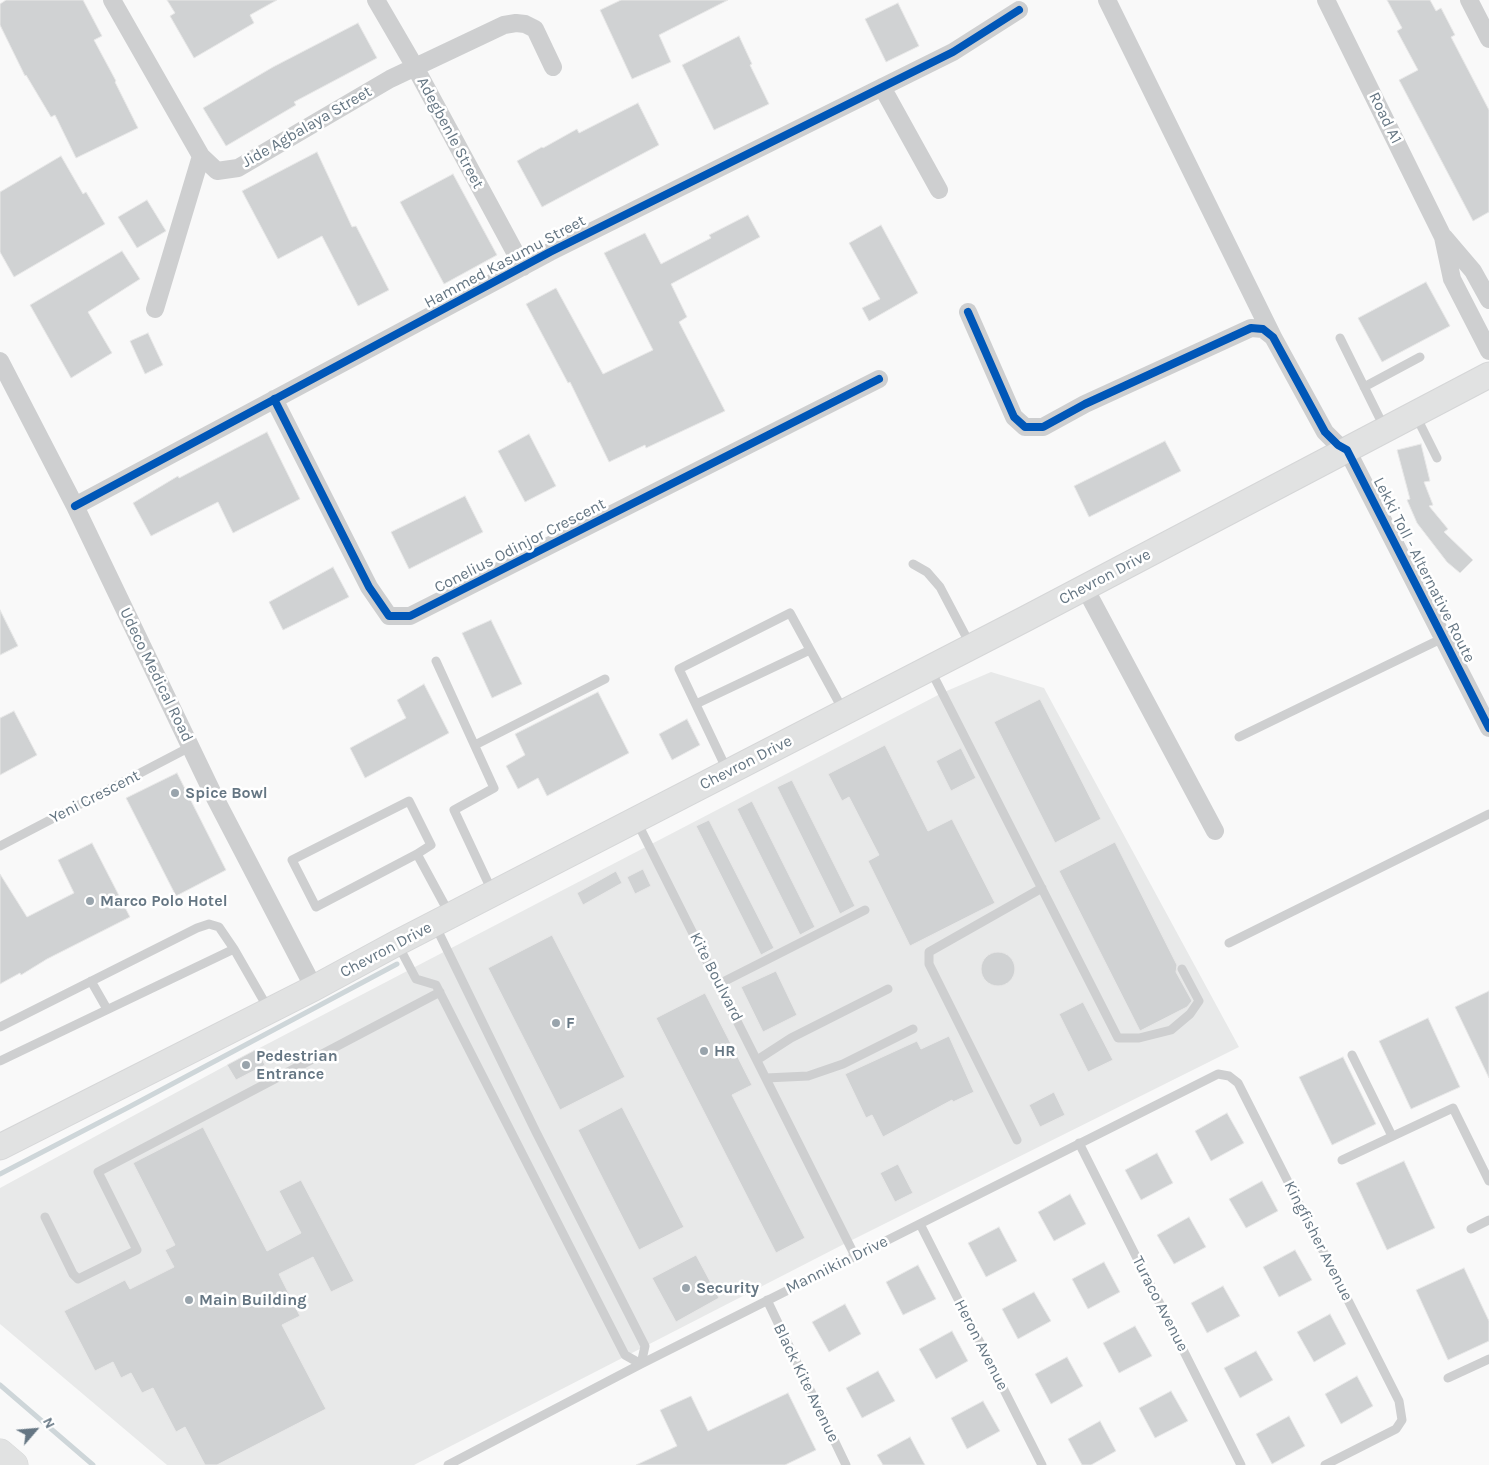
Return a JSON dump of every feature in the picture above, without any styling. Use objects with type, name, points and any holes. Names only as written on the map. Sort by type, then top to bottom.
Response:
[{"type":"highway","points":[[0,1452],[14,1465]]},
{"type":"main road","name":"Chevron Drive","points":[[0,1147],[314,988],[397,943],[1085,588],[1489,375]]},
{"type":"street","name":"Jide Agbalaya Street","points":[[112,0],[200,156],[217,171],[238,168],[390,79],[504,25],[525,24],[535,29],[553,67]]},
{"type":"street","name":"Adegbenle Street","points":[[376,0],[415,67],[523,267]]},
{"type":"street","points":[[1107,0],[1272,337],[1325,432],[1338,445],[1348,450]]},
{"type":"street","name":"Road A1","points":[[1326,0],[1443,237]]},
{"type":"street","points":[[1469,0],[1489,39]]},
{"type":"street","name":"Hammed Kasumu Street","points":[[75,506],[523,267],[953,52],[1019,10]]},
{"type":"street","points":[[882,87],[939,190]]},
{"type":"street","points":[[155,309],[200,156]]},
{"type":"street","points":[[1443,237],[1473,271],[1489,300]]},
{"type":"street","points":[[1443,237],[1452,279],[1489,351]]},
{"type":"street","points":[[968,312],[1014,417],[1025,427],[1042,426],[1085,404],[1251,328],[1263,330],[1272,337]]},
{"type":"street","name":"Udeco Medical Road","points":[[0,360],[75,506],[190,747],[314,988]]},
{"type":"street","name":"Conelius Odinjor Crescent","points":[[274,400],[368,588],[389,616],[410,616],[879,379]]},
{"type":"street","name":"Lekki Toll - Alternative Route","points":[[1348,450],[1489,728]]},
{"type":"street","points":[[1085,588],[1215,831]]},
{"type":"lane","points":[[1340,338],[1386,430]]},
{"type":"lane","points":[[1364,387],[1420,357]]},
{"type":"lane","points":[[1415,414],[1437,458]]},
{"type":"lane","points":[[913,564],[927,572],[940,587],[971,647]]},
{"type":"lane","points":[[728,772],[678,669],[790,613],[844,713]]},
{"type":"lane","points":[[1239,736],[1443,638]]},
{"type":"lane","points":[[696,704],[810,650]]},
{"type":"lane","points":[[436,661],[494,788],[454,810],[494,894]]},
{"type":"lane","points":[[930,668],[1118,1038],[1139,1038],[1171,1030],[1190,1014],[1199,1001],[1182,969]]},
{"type":"lane","points":[[475,745],[605,679]]},
{"type":"lane","name":"Yeni Crescent","points":[[0,846],[190,747]]},
{"type":"lane","points":[[409,802],[431,845],[417,854],[316,907],[292,860],[409,802]]},
{"type":"lane","points":[[1229,943],[1489,814]]},
{"type":"lane","name":"Kite Boulvard","points":[[636,820],[855,1256]]},
{"type":"lane","points":[[397,943],[416,979],[436,985],[625,1356],[641,1364],[645,1346],[536,1132],[443,920],[417,854]]},
{"type":"lane","points":[[1017,1140],[929,964],[929,952],[1042,888]]},
{"type":"lane","points":[[719,984],[865,910]]},
{"type":"lane","points":[[0,1027],[197,928],[209,924],[219,927],[269,1010]]},
{"type":"lane","points":[[0,1061],[234,949]]},
{"type":"lane","points":[[91,981],[107,1009]]},
{"type":"lane","points":[[757,1060],[791,1038],[888,990]]},
{"type":"lane","points":[[45,1217],[78,1279],[137,1250],[98,1172],[440,992]]},
{"type":"lane","points":[[766,1078],[808,1076],[843,1064],[913,1029]]},
{"type":"lane","points":[[1352,1054],[1392,1136]]},
{"type":"lane","name":"Mannikin Drive","points":[[448,1465],[641,1364],[1210,1077],[1218,1074],[1229,1076]]},
{"type":"lane","name":"Kingfisher Avenue","points":[[1229,1076],[1238,1084],[1394,1390],[1401,1410],[1402,1420],[1396,1429],[1343,1456]]},
{"type":"lane","points":[[1342,1160],[1453,1108],[1489,1181]]},
{"type":"lane","name":"Turaco Avenue","points":[[1079,1143],[1241,1465]]},
{"type":"lane","points":[[1471,1229],[1489,1220]]},
{"type":"lane","name":"Heron Avenue","points":[[920,1224],[1042,1465]]},
{"type":"lane","name":"Black Kite Avenue","points":[[767,1300],[846,1465]]},
{"type":"lane","points":[[1448,1378],[1489,1359]]},
{"type":"lane","points":[[1325,1465],[1343,1456],[1347,1465]]},
{"type":"shaded area","points":[[991,672],[1044,688],[1239,1047],[848,1242],[414,1465],[167,1465],[0,1324],[0,1188],[227,1065],[411,969],[942,693]]},
{"type":"building","points":[[6,0],[83,0],[102,36],[94,40],[138,128],[76,158],[55,115],[51,117],[25,76],[0,25],[0,4]]},
{"type":"building","points":[[167,0],[277,0],[250,15],[254,23],[194,58],[170,16],[175,13]]},
{"type":"building","points":[[621,0],[728,0],[659,35],[671,62],[632,79],[600,10]]},
{"type":"building","points":[[1387,0],[1430,0],[1436,11],[1441,8],[1455,35],[1451,37],[1489,110],[1489,212],[1473,221],[1399,80],[1418,70],[1397,31],[1402,28]]},
{"type":"building","points":[[898,3],[919,46],[886,62],[865,19]]},
{"type":"building","points":[[358,23],[377,58],[294,102],[296,105],[226,146],[203,108],[273,67]]},
{"type":"building","points":[[739,36],[752,64],[750,65],[769,104],[714,130],[682,65]]},
{"type":"building","points":[[638,103],[659,145],[542,207],[517,161],[577,129],[579,133]]},
{"type":"building","points":[[317,152],[352,227],[356,226],[389,290],[358,306],[322,236],[278,259],[242,191]]},
{"type":"building","points":[[61,156],[83,194],[86,192],[105,224],[14,277],[0,252],[0,192]]},
{"type":"building","points":[[453,174],[497,255],[444,284],[400,202]]},
{"type":"building","points":[[147,200],[166,231],[137,248],[118,217]]},
{"type":"building","points":[[748,215],[760,237],[671,284],[687,317],[679,322],[725,411],[646,448],[645,445],[609,462],[570,382],[568,383],[526,304],[556,288],[603,374],[653,350],[604,253],[645,233],[661,264],[711,238],[709,235]]},
{"type":"building","points":[[881,225],[918,293],[869,321],[862,308],[880,299],[849,243]]},
{"type":"building","points":[[122,251],[140,279],[88,312],[112,353],[71,378],[30,305]]},
{"type":"building","points":[[1426,282],[1450,326],[1382,362],[1358,318]]},
{"type":"building","points":[[148,333],[163,365],[145,374],[130,341]]},
{"type":"building","points":[[267,432],[300,499],[233,533],[218,502],[151,536],[133,503],[178,476],[179,478]]},
{"type":"building","points":[[529,434],[556,486],[525,502],[498,451]]},
{"type":"building","points":[[1165,441],[1181,471],[1089,517],[1074,486]]},
{"type":"building","points":[[1421,444],[1430,481],[1424,482],[1433,505],[1429,506],[1448,529],[1444,532],[1473,560],[1460,573],[1447,562],[1417,523],[1407,500],[1410,499],[1397,450]]},
{"type":"building","points":[[465,496],[483,532],[409,569],[391,532]]},
{"type":"building","points":[[333,567],[349,597],[283,630],[269,602]]},
{"type":"building","points":[[0,610],[18,646],[0,655]]},
{"type":"building","points":[[491,620],[522,684],[492,698],[462,633]]},
{"type":"building","points":[[424,684],[449,733],[365,778],[350,748],[406,718],[397,700]]},
{"type":"building","points":[[598,692],[629,753],[547,796],[538,778],[518,789],[506,766],[525,755],[515,734]]},
{"type":"building","points":[[1040,699],[1101,819],[1055,843],[994,722]]},
{"type":"building","points":[[14,711],[37,755],[0,775],[0,718]]},
{"type":"building","points":[[687,719],[700,745],[672,760],[659,734]]},
{"type":"building","points":[[885,745],[928,831],[952,819],[995,903],[910,946],[868,861],[879,855],[849,797],[842,801],[828,774]]},
{"type":"building","points":[[961,748],[976,778],[951,791],[936,761]]},
{"type":"building","points":[[177,773],[226,870],[176,896],[126,798]]},
{"type":"building","points":[[792,780],[855,906],[840,914],[777,787]]},
{"type":"building","points":[[752,801],[815,927],[800,935],[737,809]]},
{"type":"building","points":[[709,820],[774,948],[761,955],[696,826]]},
{"type":"building","points":[[1115,842],[1177,965],[1176,972],[1192,1001],[1187,1007],[1140,1031],[1059,871]]},
{"type":"building","points":[[92,843],[130,917],[47,959],[21,975],[20,973],[0,984],[0,874],[27,917],[74,893],[58,860]]},
{"type":"building","points":[[643,869],[651,886],[635,894],[627,877]]},
{"type":"building","points":[[616,871],[622,883],[583,905],[577,893]]},
{"type":"building","name":"F","points":[[552,935],[625,1077],[560,1110],[488,968]]},
{"type":"building","points":[[998,952],[1010,957],[1015,969],[1010,981],[998,986],[986,981],[981,969],[986,957]]},
{"type":"building","points":[[776,971],[797,1015],[763,1032],[741,987]]},
{"type":"building","points":[[1489,991],[1489,1078],[1455,1007]]},
{"type":"building","points":[[705,993],[752,1085],[732,1095],[805,1238],[776,1253],[656,1018]]},
{"type":"building","points":[[1083,1002],[1113,1060],[1088,1072],[1059,1014]]},
{"type":"building","points":[[1428,1018],[1460,1087],[1411,1109],[1379,1041]]},
{"type":"building","points":[[949,1036],[974,1092],[953,1102],[952,1100],[883,1137],[872,1115],[866,1118],[845,1074],[917,1041],[921,1049]]},
{"type":"building","name":"Pedestrian Entrance","points":[[257,1049],[265,1065],[236,1080],[227,1065]]},
{"type":"building","points":[[1343,1057],[1376,1124],[1332,1145],[1299,1077]]},
{"type":"building","points":[[1054,1092],[1065,1115],[1040,1127],[1029,1105]]},
{"type":"building","points":[[622,1107],[684,1227],[639,1250],[578,1130]]},
{"type":"building","points":[[1227,1113],[1244,1143],[1211,1161],[1195,1131]]},
{"type":"building","name":"Main Building","points":[[203,1127],[267,1251],[301,1233],[279,1191],[301,1180],[354,1281],[331,1292],[313,1257],[279,1274],[300,1316],[282,1325],[326,1409],[217,1465],[205,1465],[185,1427],[176,1432],[153,1388],[142,1393],[131,1373],[121,1378],[113,1362],[95,1371],[64,1311],[125,1280],[130,1289],[174,1267],[165,1250],[175,1245],[133,1163]]},
{"type":"building","points":[[1157,1153],[1173,1183],[1141,1200],[1125,1170]]},
{"type":"building","points":[[1404,1161],[1435,1228],[1387,1250],[1356,1183]]},
{"type":"building","points":[[898,1164],[913,1193],[895,1202],[880,1173]]},
{"type":"building","points":[[1262,1181],[1278,1211],[1246,1228],[1229,1199]]},
{"type":"building","points":[[1070,1194],[1086,1224],[1054,1241],[1038,1212]]},
{"type":"building","points":[[1189,1217],[1206,1247],[1174,1264],[1157,1235]]},
{"type":"building","points":[[999,1227],[1017,1261],[986,1277],[968,1243]]},
{"type":"building","points":[[1295,1250],[1312,1280],[1279,1297],[1263,1267]]},
{"type":"building","name":"Security","points":[[696,1255],[719,1298],[676,1322],[652,1278]]},
{"type":"building","points":[[1104,1262],[1120,1292],[1088,1309],[1072,1279]]},
{"type":"building","points":[[918,1265],[936,1299],[903,1315],[886,1282]]},
{"type":"building","points":[[1464,1268],[1489,1321],[1489,1341],[1448,1360],[1416,1290]]},
{"type":"building","points":[[1223,1286],[1240,1316],[1207,1333],[1191,1303]]},
{"type":"building","points":[[1034,1292],[1051,1321],[1018,1339],[1002,1309]]},
{"type":"building","points":[[845,1304],[861,1334],[829,1352],[812,1322]]},
{"type":"building","points":[[1330,1314],[1346,1344],[1314,1362],[1297,1332]]},
{"type":"building","points":[[1135,1326],[1152,1356],[1119,1373],[1103,1343]]},
{"type":"building","points":[[952,1331],[968,1361],[936,1379],[919,1349]]},
{"type":"building","points":[[1256,1351],[1273,1380],[1240,1398],[1224,1368]]},
{"type":"building","points":[[1067,1357],[1083,1386],[1051,1404],[1035,1374]]},
{"type":"building","points":[[878,1371],[895,1401],[862,1418],[846,1388]]},
{"type":"building","points":[[1357,1376],[1373,1406],[1341,1424],[1325,1394]]},
{"type":"building","points":[[1171,1391],[1188,1421],[1155,1438],[1139,1408]]},
{"type":"building","points":[[788,1393],[816,1450],[785,1465],[636,1465],[677,1446],[660,1410],[691,1396],[708,1431]]},
{"type":"building","points":[[983,1401],[1000,1431],[967,1449],[951,1418]]},
{"type":"building","points":[[1289,1416],[1305,1446],[1272,1464],[1256,1434]]},
{"type":"building","points":[[1100,1421],[1116,1451],[1091,1465],[1082,1465],[1068,1439]]},
{"type":"building","points":[[910,1437],[925,1465],[883,1465],[877,1455]]},
{"type":"waterway","points":[[0,1174],[397,964]]},
{"type":"waterway","points":[[0,1385],[93,1465]]},
{"type":"cycle path","points":[[75,506],[550,252],[953,52],[1019,10]]},
{"type":"cycle path","points":[[968,312],[1014,417],[1025,427],[1043,427],[1085,404],[1251,328],[1263,329],[1273,337],[1325,432],[1338,445],[1347,450],[1489,728]]},
{"type":"cycle path","points":[[274,399],[369,587],[389,616],[410,616],[879,379]]},
{"type":"place","name":"Spice Bowl","points":[[175,793]]},
{"type":"place","name":"Marco Polo Hotel","points":[[90,901]]},
{"type":"place","name":"F","points":[[556,1023]]},
{"type":"place","name":"HR","points":[[704,1051]]},
{"type":"place","name":"Pedestrian Entrance","points":[[246,1065]]},
{"type":"place","name":"Security","points":[[686,1288]]},
{"type":"place","name":"Main Building","points":[[189,1300]]}]
